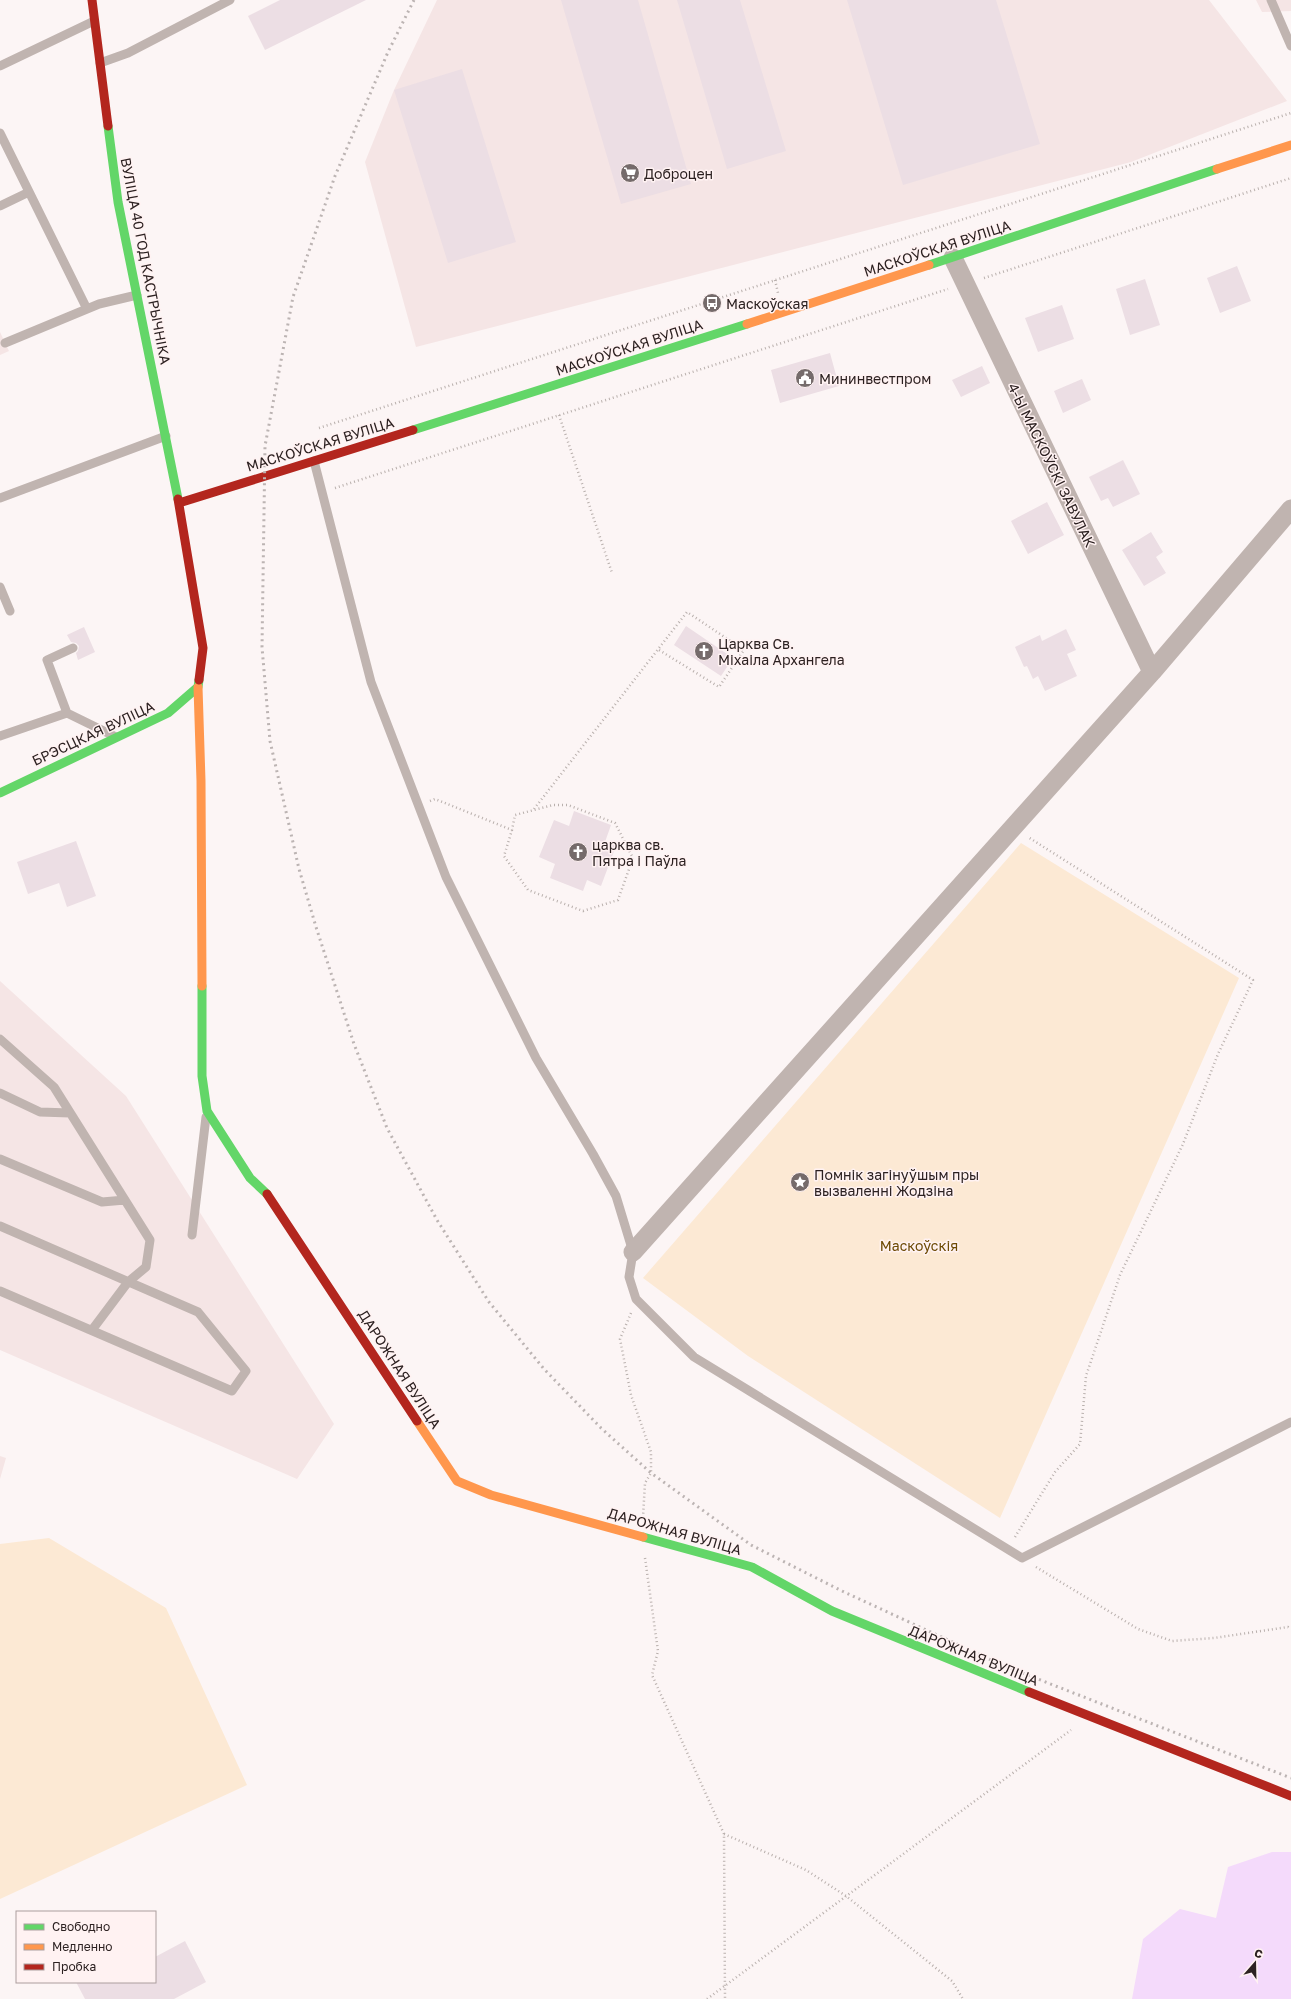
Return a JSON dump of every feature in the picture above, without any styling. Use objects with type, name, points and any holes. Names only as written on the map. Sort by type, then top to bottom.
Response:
[{"type":"main road","name":"ВУЛІЦА 40 ГОД КАСТРЫЧНІКА","points":[[92,0],[118,202],[179,503]]},
{"type":"main road","name":"МАСКОЎСКАЯ ВУЛІЦА","points":[[179,503],[953,258],[1291,145]]},
{"type":"main road","points":[[179,503],[203,648],[202,667],[198,687],[201,780],[202,1076],[207,1111]]},
{"type":"main road","name":"БРЭСЦКАЯ ВУЛІЦА","points":[[0,793],[168,713],[198,687]]},
{"type":"main road","name":"ДАРОЖНАЯ ВУЛІЦА","points":[[207,1111],[250,1178],[270,1197],[458,1481],[491,1495],[752,1567],[832,1611],[921,1650],[1291,1796]]},
{"type":"street","name":"4-Ы МАСКОЎСКІ ЗАВУЛАК","points":[[953,258],[1152,672]]},
{"type":"street","points":[[633,1252],[1152,672],[1291,509]]},
{"type":"lane","points":[[100,63],[128,53],[230,0]]},
{"type":"lane","points":[[1271,0],[1291,46]]},
{"type":"lane","points":[[0,66],[94,21]]},
{"type":"lane","points":[[0,133],[87,309]]},
{"type":"lane","points":[[0,206],[29,192]]},
{"type":"lane","points":[[5,343],[99,304],[137,295]]},
{"type":"lane","points":[[0,498],[166,436]]},
{"type":"lane","points":[[314,461],[371,682],[446,877],[536,1058],[616,1196],[633,1252],[629,1278],[636,1299],[694,1357],[1022,1558],[1291,1422]]},
{"type":"lane","points":[[0,587],[10,611]]},
{"type":"lane","points":[[73,648],[46,660],[67,713],[117,738]]},
{"type":"lane","points":[[0,736],[67,713]]},
{"type":"lane","points":[[0,1039],[54,1087],[150,1240],[146,1267],[128,1282],[92,1330]]},
{"type":"lane","points":[[0,1093],[40,1112],[70,1113]]},
{"type":"lane","points":[[192,1235],[207,1111]]},
{"type":"lane","points":[[0,1159],[102,1202],[125,1200]]},
{"type":"lane","points":[[0,1226],[198,1312],[246,1371],[232,1391],[0,1290]]},
{"type":"path","points":[[319,428],[1291,112]]},
{"type":"path","points":[[334,488],[1291,178]]},
{"type":"path","points":[[559,416],[612,573]]},
{"type":"path","points":[[534,810],[687,612],[744,650],[719,687],[659,650]]},
{"type":"path","points":[[419,806],[435,799],[512,830]]},
{"type":"path","points":[[553,805],[568,805],[615,823],[633,858],[618,900],[583,911],[528,890],[504,856],[512,830],[516,815],[553,805]]},
{"type":"path","points":[[1007,1549],[1055,1472],[1080,1444],[1086,1376],[1120,1275],[1183,1144],[1218,1054],[1253,980],[1013,828]]},
{"type":"path","points":[[636,1299],[620,1339],[631,1395],[651,1452],[651,1473],[645,1483],[642,1536],[658,1651],[652,1675],[724,1834],[725,1999]]},
{"type":"path","points":[[1022,1558],[1138,1629],[1172,1641],[1214,1638],[1288,1627],[1291,1629]]},
{"type":"path","points":[[706,1999],[1089,1717]]},
{"type":"path","points":[[724,1834],[806,1870],[846,1896],[952,1981],[963,1999]]},
{"type":"shaded area","points":[[437,0],[1209,0],[1287,101],[1131,162],[416,347],[365,162],[394,90]]},
{"type":"shaded area","points":[[1256,0],[1291,0],[1291,11],[1262,12]]},
{"type":"shaded area","points":[[0,332],[9,351],[0,355]]},
{"type":"shaded area","points":[[0,981],[126,1096],[334,1424],[297,1479],[0,1350]]},
{"type":"shaded area","points":[[0,1456],[6,1458],[0,1479]]},
{"type":"shaded area","points":[[1272,1852],[1291,1852],[1291,1999],[1132,1999],[1143,1939],[1180,1909],[1216,1918],[1228,1867]]},
{"type":"green space","name":"Маскоўскія","points":[[1021,843],[1239,978],[1000,1518],[748,1356],[643,1278]]},
{"type":"green space","points":[[49,1538],[166,1608],[247,1785],[0,1899],[0,1544]]},
{"type":"building","points":[[280,0],[366,0],[265,50],[248,16]]},
{"type":"building","points":[[561,0],[638,0],[691,184],[621,204]]},
{"type":"building","points":[[677,0],[740,0],[786,151],[727,169]]},
{"type":"building","points":[[847,0],[996,0],[1040,144],[903,185]]},
{"type":"building","points":[[462,69],[516,242],[448,263],[394,90]]},
{"type":"building","points":[[1237,266],[1251,301],[1220,313],[1207,278]]},
{"type":"building","points":[[1145,279],[1160,325],[1130,335],[1116,289]]},
{"type":"building","points":[[1062,305],[1074,339],[1038,352],[1025,318]]},
{"type":"building","name":"Мининвестпром","points":[[830,353],[839,386],[780,403],[771,370]]},
{"type":"building","points":[[982,366],[990,383],[961,397],[952,380]]},
{"type":"building","points":[[1082,379],[1091,400],[1063,413],[1054,391]]},
{"type":"building","points":[[1123,460],[1140,494],[1113,507],[1108,498],[1101,501],[1089,477]]},
{"type":"building","points":[[1047,502],[1064,535],[1028,554],[1011,521]]},
{"type":"building","points":[[1151,532],[1163,552],[1156,557],[1166,573],[1144,586],[1122,550]]},
{"type":"building","name":"Царква Св. Міхаіла Архангела","points":[[686,626],[733,658],[721,676],[674,645]]},
{"type":"building","points":[[84,627],[95,652],[78,660],[76,653],[79,646],[76,643],[71,642],[67,635]]},
{"type":"building","points":[[1066,629],[1076,650],[1067,654],[1077,676],[1045,691],[1038,676],[1033,679],[1027,666],[1024,667],[1015,647],[1040,635],[1042,641]]},
{"type":"building","name":"царква св. Пятра і Паўла","points":[[574,811],[611,825],[605,842],[616,846],[601,886],[587,880],[583,891],[550,878],[555,864],[539,857],[554,820],[569,826]]},
{"type":"building","points":[[76,841],[96,896],[67,907],[59,883],[28,894],[17,862]]},
{"type":"building","points":[[185,1941],[206,1982],[174,1999],[85,1999],[77,1983],[156,1983],[156,1956]]},
{"type":"railway","points":[[414,0],[388,52],[335,176],[293,297],[265,446],[262,647],[270,741],[299,869],[316,927],[354,1044],[387,1128],[437,1220],[489,1302],[544,1369],[601,1428],[651,1473],[751,1545],[842,1591],[1002,1665],[1291,1778]]},
{"type":"traffic: fast","points":[[108,126],[118,202],[178,499]]},
{"type":"traffic: fast","points":[[929,265],[1217,169]]},
{"type":"traffic: fast","points":[[413,430],[747,324]]},
{"type":"traffic: fast","points":[[0,793],[168,713],[198,687],[199,680]]},
{"type":"traffic: fast","points":[[202,986],[202,1076],[207,1111],[250,1178],[267,1194]]},
{"type":"traffic: fast","points":[[643,1537],[752,1567],[832,1611],[1029,1692]]},
{"type":"traffic: slow","points":[[1217,169],[1291,145]]},
{"type":"traffic: slow","points":[[747,324],[929,265]]},
{"type":"traffic: slow","points":[[198,687],[201,781],[202,986]]},
{"type":"traffic: slow","points":[[417,1421],[457,1481],[491,1495],[643,1537]]},
{"type":"traffic: jam","points":[[92,0],[108,126]]},
{"type":"traffic: jam","points":[[179,503],[413,430]]},
{"type":"traffic: jam","points":[[178,499],[203,648],[199,680]]},
{"type":"traffic: jam","points":[[267,1194],[417,1421]]},
{"type":"traffic: jam","points":[[1029,1692],[1291,1796]]},
{"type":"place","name":"Доброцен","points":[[630,173]]},
{"type":"place","name":"Маскоўская","points":[[712,303]]},
{"type":"place","name":"Мининвестпром","points":[[805,378]]},
{"type":"place","name":"Царква Св. Міхаіла Архангела","points":[[704,651]]},
{"type":"place","name":"царква св. Пятра і Паўла","points":[[578,852]]},
{"type":"place","name":"Помнік загінуўшым пры вызваленні Жодзіна","points":[[800,1182]]}]
